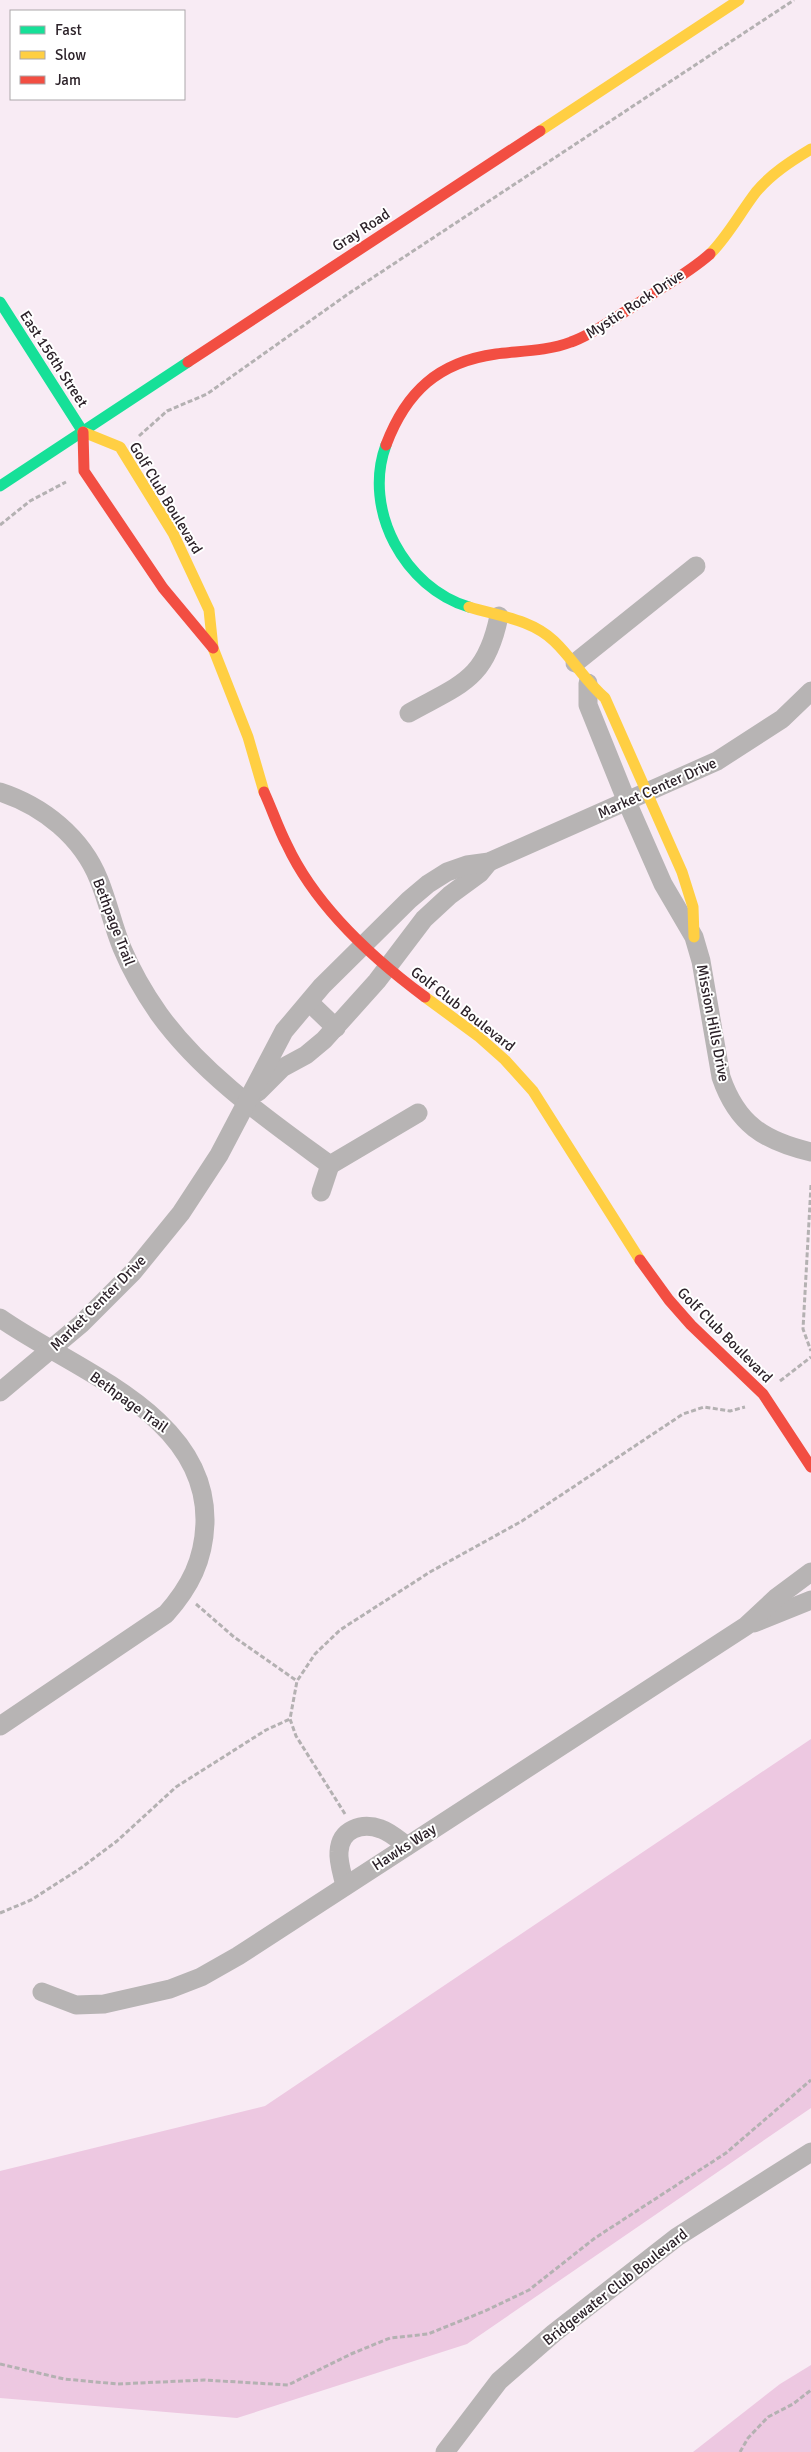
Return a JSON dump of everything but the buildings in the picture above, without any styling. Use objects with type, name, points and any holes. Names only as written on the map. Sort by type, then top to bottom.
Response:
[{"type":"street","name":"Gray Road","points":[[0,486],[739,0]]},
{"type":"street","name":"Mystic Rock Drive","points":[[648,793],[605,698],[588,683],[562,648],[545,633],[520,621],[465,607],[426,586],[405,562],[388,534],[381,503],[380,467],[386,440],[404,404],[426,381],[462,360],[478,355],[563,345],[592,333],[706,257],[727,234],[757,191],[773,174],[811,149]]},
{"type":"street","name":"East 156th Street","points":[[0,302],[83,432]]},
{"type":"street","name":"Golf Club Boulevard","points":[[83,432],[120,447],[173,533],[209,610],[213,648],[248,737],[264,791],[286,846],[323,902],[363,947],[387,969],[478,1036],[505,1060],[533,1091],[628,1243],[669,1300],[691,1325],[763,1394],[811,1467]]},
{"type":"street","points":[[83,432],[84,471]]},
{"type":"street","name":"Golf Club Boulevard","points":[[84,471],[163,588],[213,648]]},
{"type":"street","points":[[575,663],[696,566]]},
{"type":"street","points":[[409,713],[454,688],[480,668],[491,646],[499,616]]},
{"type":"street","points":[[588,683],[588,705],[627,802]]},
{"type":"street","name":"Market Center Drive","points":[[0,1392],[52,1349],[133,1272],[181,1213],[219,1155],[284,1031],[309,1002],[409,900],[428,884],[447,872],[467,865],[489,862],[692,774],[739,748],[782,719],[811,691]]},
{"type":"street","name":"Bethpage Trail","points":[[0,792],[51,818],[78,844],[99,879],[122,948],[143,990],[181,1040],[208,1068],[248,1102],[330,1165]]},
{"type":"street","name":"Mission Hills Drive","points":[[648,793],[689,893],[694,921],[694,937]]},
{"type":"street","name":"Mission Hills Drive","points":[[627,802],[663,884],[694,937],[701,961],[721,1077],[732,1104],[752,1127],[762,1134],[777,1142],[811,1152]]},
{"type":"street","name":"Market Center Drive","points":[[248,1102],[282,1068],[306,1055],[336,1028],[387,969],[424,919],[450,895],[480,873],[489,862]]},
{"type":"street","points":[[309,1002],[336,1028]]},
{"type":"street","points":[[321,1192],[330,1165],[418,1113]]},
{"type":"street","name":"Bethpage Trail","points":[[0,1318],[52,1349],[155,1418],[173,1434],[186,1455],[204,1499],[202,1552],[195,1573],[182,1595],[158,1621],[0,1726]]},
{"type":"street","name":"Hawks Way","points":[[42,1992],[76,2005],[104,2004],[170,1989],[201,1977],[238,1956],[746,1626],[776,1598],[811,1572]]},
{"type":"street","name":"Hawks Way","points":[[746,1626],[811,1600]]},
{"type":"street","points":[[345,1886],[338,1853],[341,1841],[353,1828],[364,1825],[382,1829],[407,1846]]},
{"type":"street","name":"Bridgewater Club Boulevard","points":[[445,2452],[499,2381],[554,2333],[677,2237],[811,2152]]},
{"type":"path","points":[[120,447],[140,435],[167,411],[207,394],[348,294],[794,0]]},
{"type":"path","points":[[0,525],[30,501],[84,471]]},
{"type":"path","points":[[811,1185],[803,1329],[811,1351]]},
{"type":"path","points":[[353,1828],[296,1736],[290,1719],[297,1681],[315,1654],[340,1630],[430,1572],[522,1521],[677,1418],[690,1411],[704,1408],[736,1411],[763,1394],[811,1357]]},
{"type":"path","points":[[182,1595],[193,1601],[234,1637],[297,1681]]},
{"type":"path","points":[[0,1913],[31,1900],[81,1868],[117,1841],[176,1788],[266,1730],[290,1719]]},
{"type":"path","points":[[0,2364],[64,2379],[118,2384],[204,2380],[288,2385],[351,2354],[390,2338],[428,2334],[485,2311],[529,2290],[595,2238],[726,2153],[811,2080]]},
{"type":"path","points":[[740,2452],[748,2438],[768,2416],[793,2404],[811,2390]]},
{"type":"shaded area","points":[[811,1739],[811,2108],[467,2344],[237,2418],[0,2398],[0,2171],[265,2106]]},
{"type":"shaded area","points":[[811,2365],[811,2452],[693,2452],[780,2384]]},
{"type":"traffic: fast","points":[[0,302],[83,432]]},
{"type":"traffic: fast","points":[[0,486],[188,362]]},
{"type":"traffic: fast","points":[[386,445],[380,470],[380,495],[385,520],[394,543],[408,565],[426,583],[446,597],[469,607]]},
{"type":"traffic: slow","points":[[540,131],[739,0]]},
{"type":"traffic: slow","points":[[710,254],[723,240],[762,185],[782,168],[811,149]]},
{"type":"traffic: slow","points":[[83,432],[120,447],[173,533],[209,610],[213,648],[248,737],[264,792]]},
{"type":"traffic: slow","points":[[469,607],[514,619],[545,634],[561,648],[605,698],[682,872],[693,907],[694,937]]},
{"type":"traffic: slow","points":[[425,997],[478,1036],[505,1060],[533,1091],[640,1260]]},
{"type":"traffic: jam","points":[[188,362],[540,131]]},
{"type":"traffic: jam","points":[[386,445],[394,426],[414,395],[441,372],[475,358],[553,347],[579,339],[671,282],[710,254]]},
{"type":"traffic: jam","points":[[83,432],[84,471],[163,588],[213,648]]},
{"type":"traffic: jam","points":[[264,792],[299,868],[329,910],[365,948],[425,997]]},
{"type":"traffic: jam","points":[[640,1260],[669,1300],[691,1325],[763,1394],[811,1467]]}]
